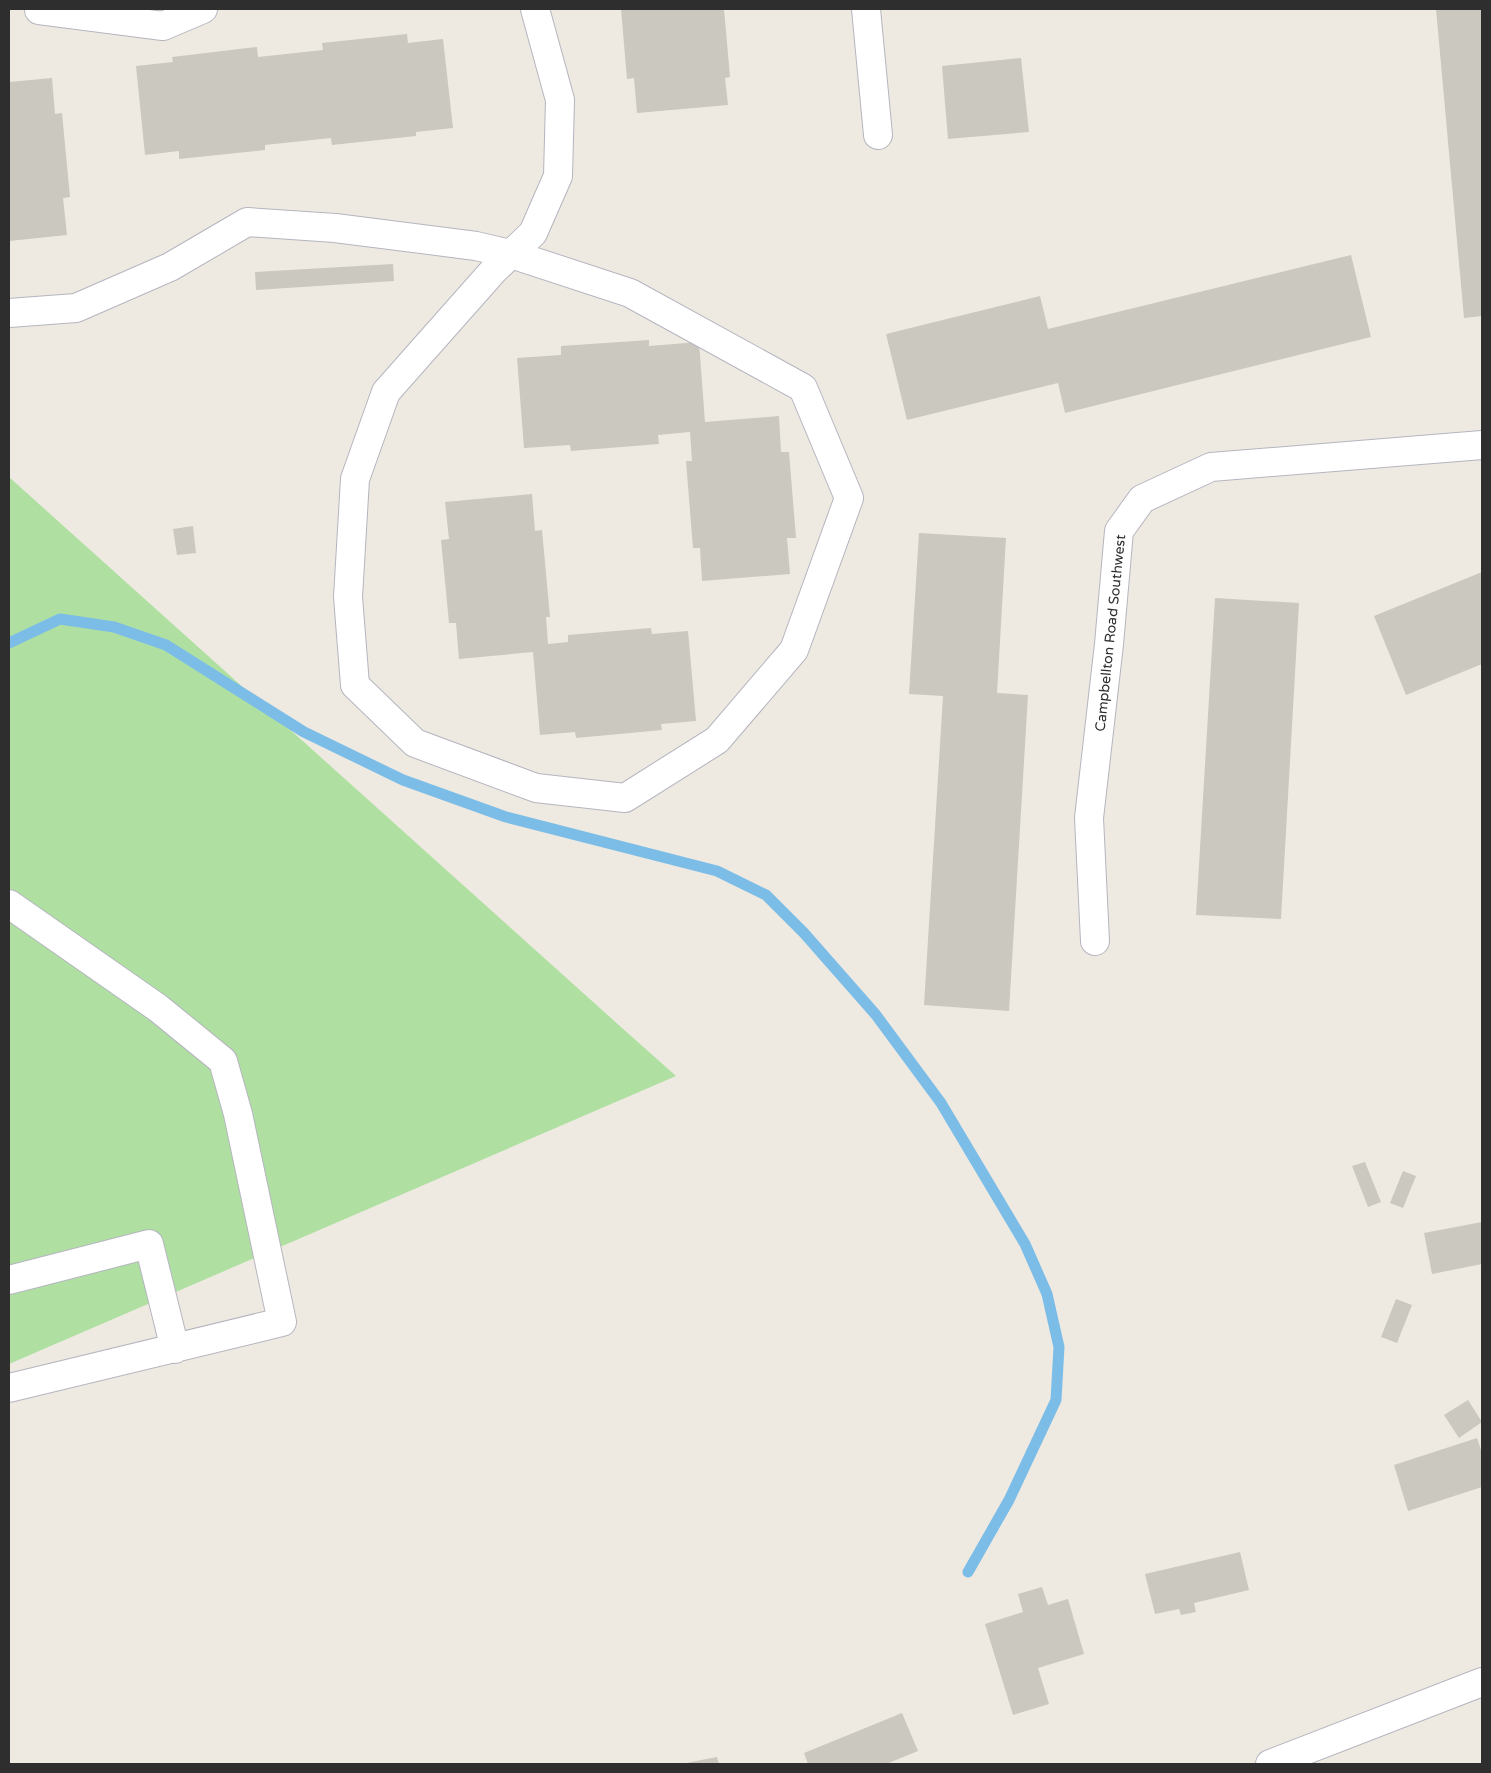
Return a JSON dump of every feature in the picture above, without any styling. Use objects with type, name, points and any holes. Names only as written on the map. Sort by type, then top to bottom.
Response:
[{"type":"street","points":[[39,10],[163,26],[203,9]]},
{"type":"street","points":[[9,313],[76,308],[170,267],[246,222],[335,228],[476,246],[511,254],[630,293],[803,388],[850,498],[794,650],[717,740],[625,798],[536,788],[415,743],[355,685],[348,597],[355,479],[386,392],[494,270],[511,254],[533,233],[558,176],[560,100],[535,9]]},
{"type":"street","points":[[866,9],[878,135]]},
{"type":"street","name":"Campbellton Road Southwest","points":[[1095,942],[1089,818],[1109,644],[1119,531],[1142,499],[1211,467],[1482,445]]},
{"type":"street","points":[[9,904],[158,1008],[223,1061],[238,1114],[282,1322],[9,1388]]},
{"type":"street","points":[[9,1280],[149,1244],[175,1349]]},
{"type":"street","points":[[1270,1764],[1482,1682]]},
{"type":"green space","points":[[9,477],[621,1027],[676,1076],[9,1364]]},
{"type":"building","points":[[621,9],[724,9],[730,77],[725,78],[728,105],[637,113],[634,78],[627,79]]},
{"type":"building","points":[[1436,9],[1482,9],[1482,316],[1464,318]]},
{"type":"building","points":[[407,34],[408,43],[443,39],[453,128],[416,132],[416,136],[332,145],[331,138],[265,145],[265,150],[179,159],[179,151],[145,155],[136,66],[173,62],[172,57],[257,47],[258,57],[323,50],[322,43]]},
{"type":"building","points":[[1021,58],[1029,132],[948,139],[942,66]]},
{"type":"building","points":[[52,78],[55,114],[62,113],[70,197],[63,198],[67,235],[9,241],[9,82]]},
{"type":"building","points":[[1351,255],[1371,337],[1065,413],[1058,383],[907,420],[886,334],[1040,296],[1048,329]]},
{"type":"building","points":[[393,264],[394,281],[256,290],[255,272]]},
{"type":"building","points":[[649,340],[649,346],[699,342],[705,422],[779,416],[781,452],[789,452],[796,538],[787,538],[790,574],[702,581],[700,548],[693,548],[686,461],[692,461],[690,432],[658,435],[659,444],[571,451],[570,445],[524,448],[517,358],[561,355],[561,346]]},
{"type":"building","points":[[532,494],[535,531],[542,530],[550,617],[546,617],[548,644],[568,642],[568,635],[651,628],[652,634],[688,631],[696,721],[661,724],[662,730],[576,738],[575,732],[540,735],[533,652],[459,659],[456,623],[449,623],[441,540],[449,539],[445,502]]},
{"type":"building","points":[[193,526],[196,553],[177,555],[173,529]]},
{"type":"building","points":[[919,533],[1006,538],[997,693],[1028,695],[1009,1011],[924,1005],[943,696],[909,694]]},
{"type":"building","points":[[1482,572],[1482,664],[1406,695],[1374,616]]},
{"type":"building","points":[[1215,598],[1299,603],[1281,919],[1196,915]]},
{"type":"building","points":[[1365,1162],[1381,1202],[1368,1207],[1352,1166]]},
{"type":"building","points":[[1403,1171],[1416,1176],[1403,1208],[1390,1203]]},
{"type":"building","points":[[1482,1222],[1482,1264],[1432,1274],[1424,1233]]},
{"type":"building","points":[[1396,1299],[1412,1305],[1397,1343],[1381,1337]]},
{"type":"building","points":[[1468,1400],[1482,1422],[1459,1438],[1444,1415]]},
{"type":"building","points":[[1477,1438],[1482,1453],[1482,1487],[1408,1511],[1394,1465]]},
{"type":"building","points":[[1240,1552],[1249,1590],[1194,1603],[1196,1612],[1181,1615],[1179,1609],[1155,1614],[1145,1574]]},
{"type":"building","points":[[1042,1587],[1048,1605],[1068,1599],[1084,1654],[1038,1668],[1049,1704],[1013,1715],[985,1624],[1023,1612],[1018,1594]]},
{"type":"building","points":[[902,1713],[918,1751],[886,1764],[808,1764],[804,1753]]},
{"type":"building","points":[[717,1757],[719,1764],[686,1764],[686,1763]]},
{"type":"waterway","points":[[9,643],[60,619],[114,627],[166,645],[304,732],[403,780],[506,817],[717,871],[766,895],[804,933],[876,1015],[941,1103],[1025,1244],[1047,1294],[1059,1347],[1056,1400],[1009,1500],[968,1572]]}]
